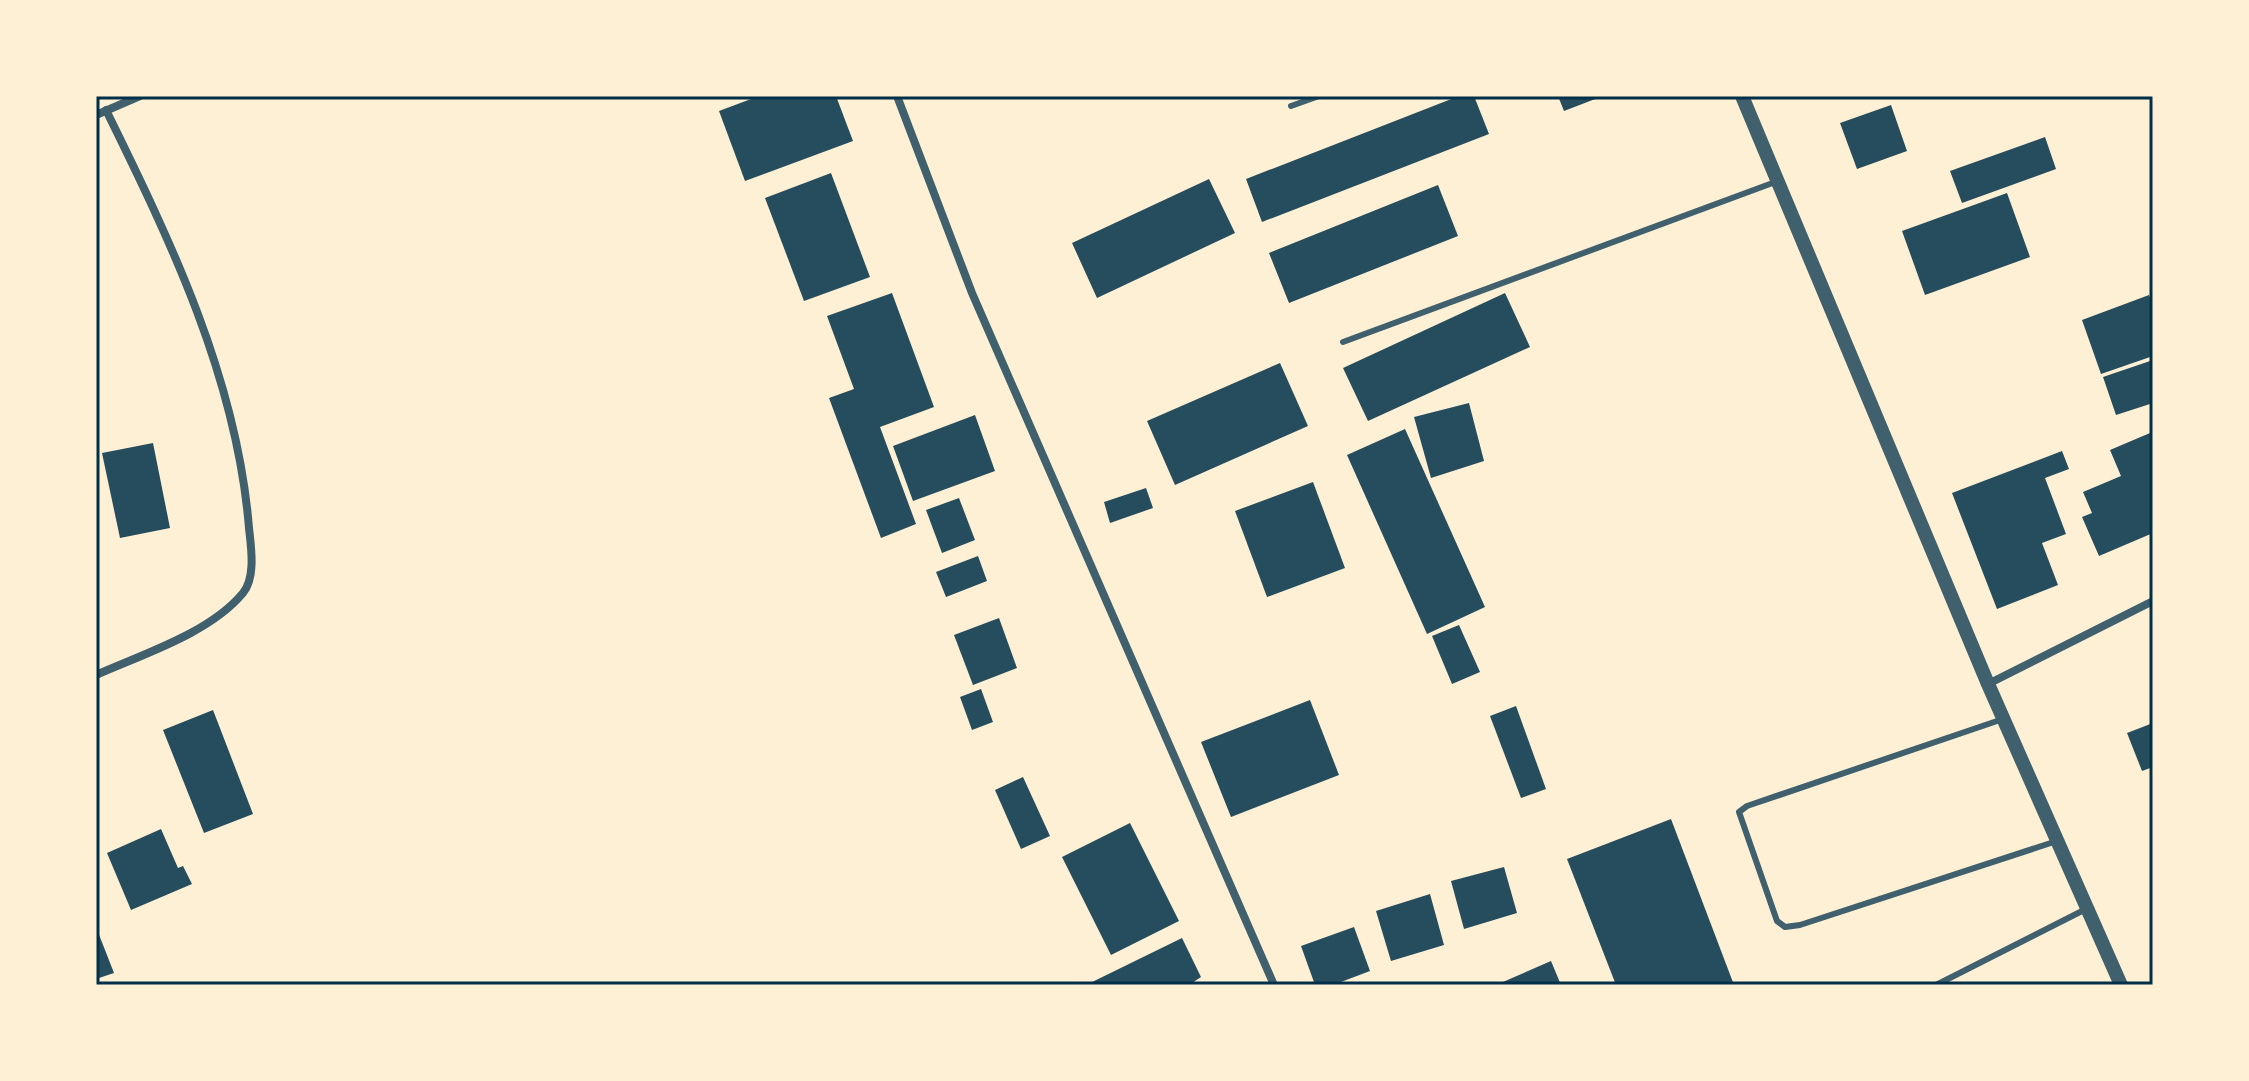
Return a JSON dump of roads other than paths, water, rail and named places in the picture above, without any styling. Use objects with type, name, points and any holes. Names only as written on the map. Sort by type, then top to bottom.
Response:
[{"type":"street","points":[[96,115],[140,96]]},
{"type":"street","points":[[897,96],[972,293],[1274,985]]},
{"type":"street","points":[[1742,96],[1988,684],[2121,985]]},
{"type":"street","points":[[96,675],[207,625],[245,591],[252,562],[244,484],[226,400],[198,308],[157,214],[106,110]]},
{"type":"street","points":[[1988,684],[2153,601]]},
{"type":"lane","points":[[1291,106],[1319,96]]},
{"type":"lane","points":[[1343,342],[1778,181]]},
{"type":"lane","points":[[2003,719],[1747,806],[1739,812],[1777,921],[1785,927],[1800,925],[2057,841]]},
{"type":"lane","points":[[1936,985],[2087,909]]}]
